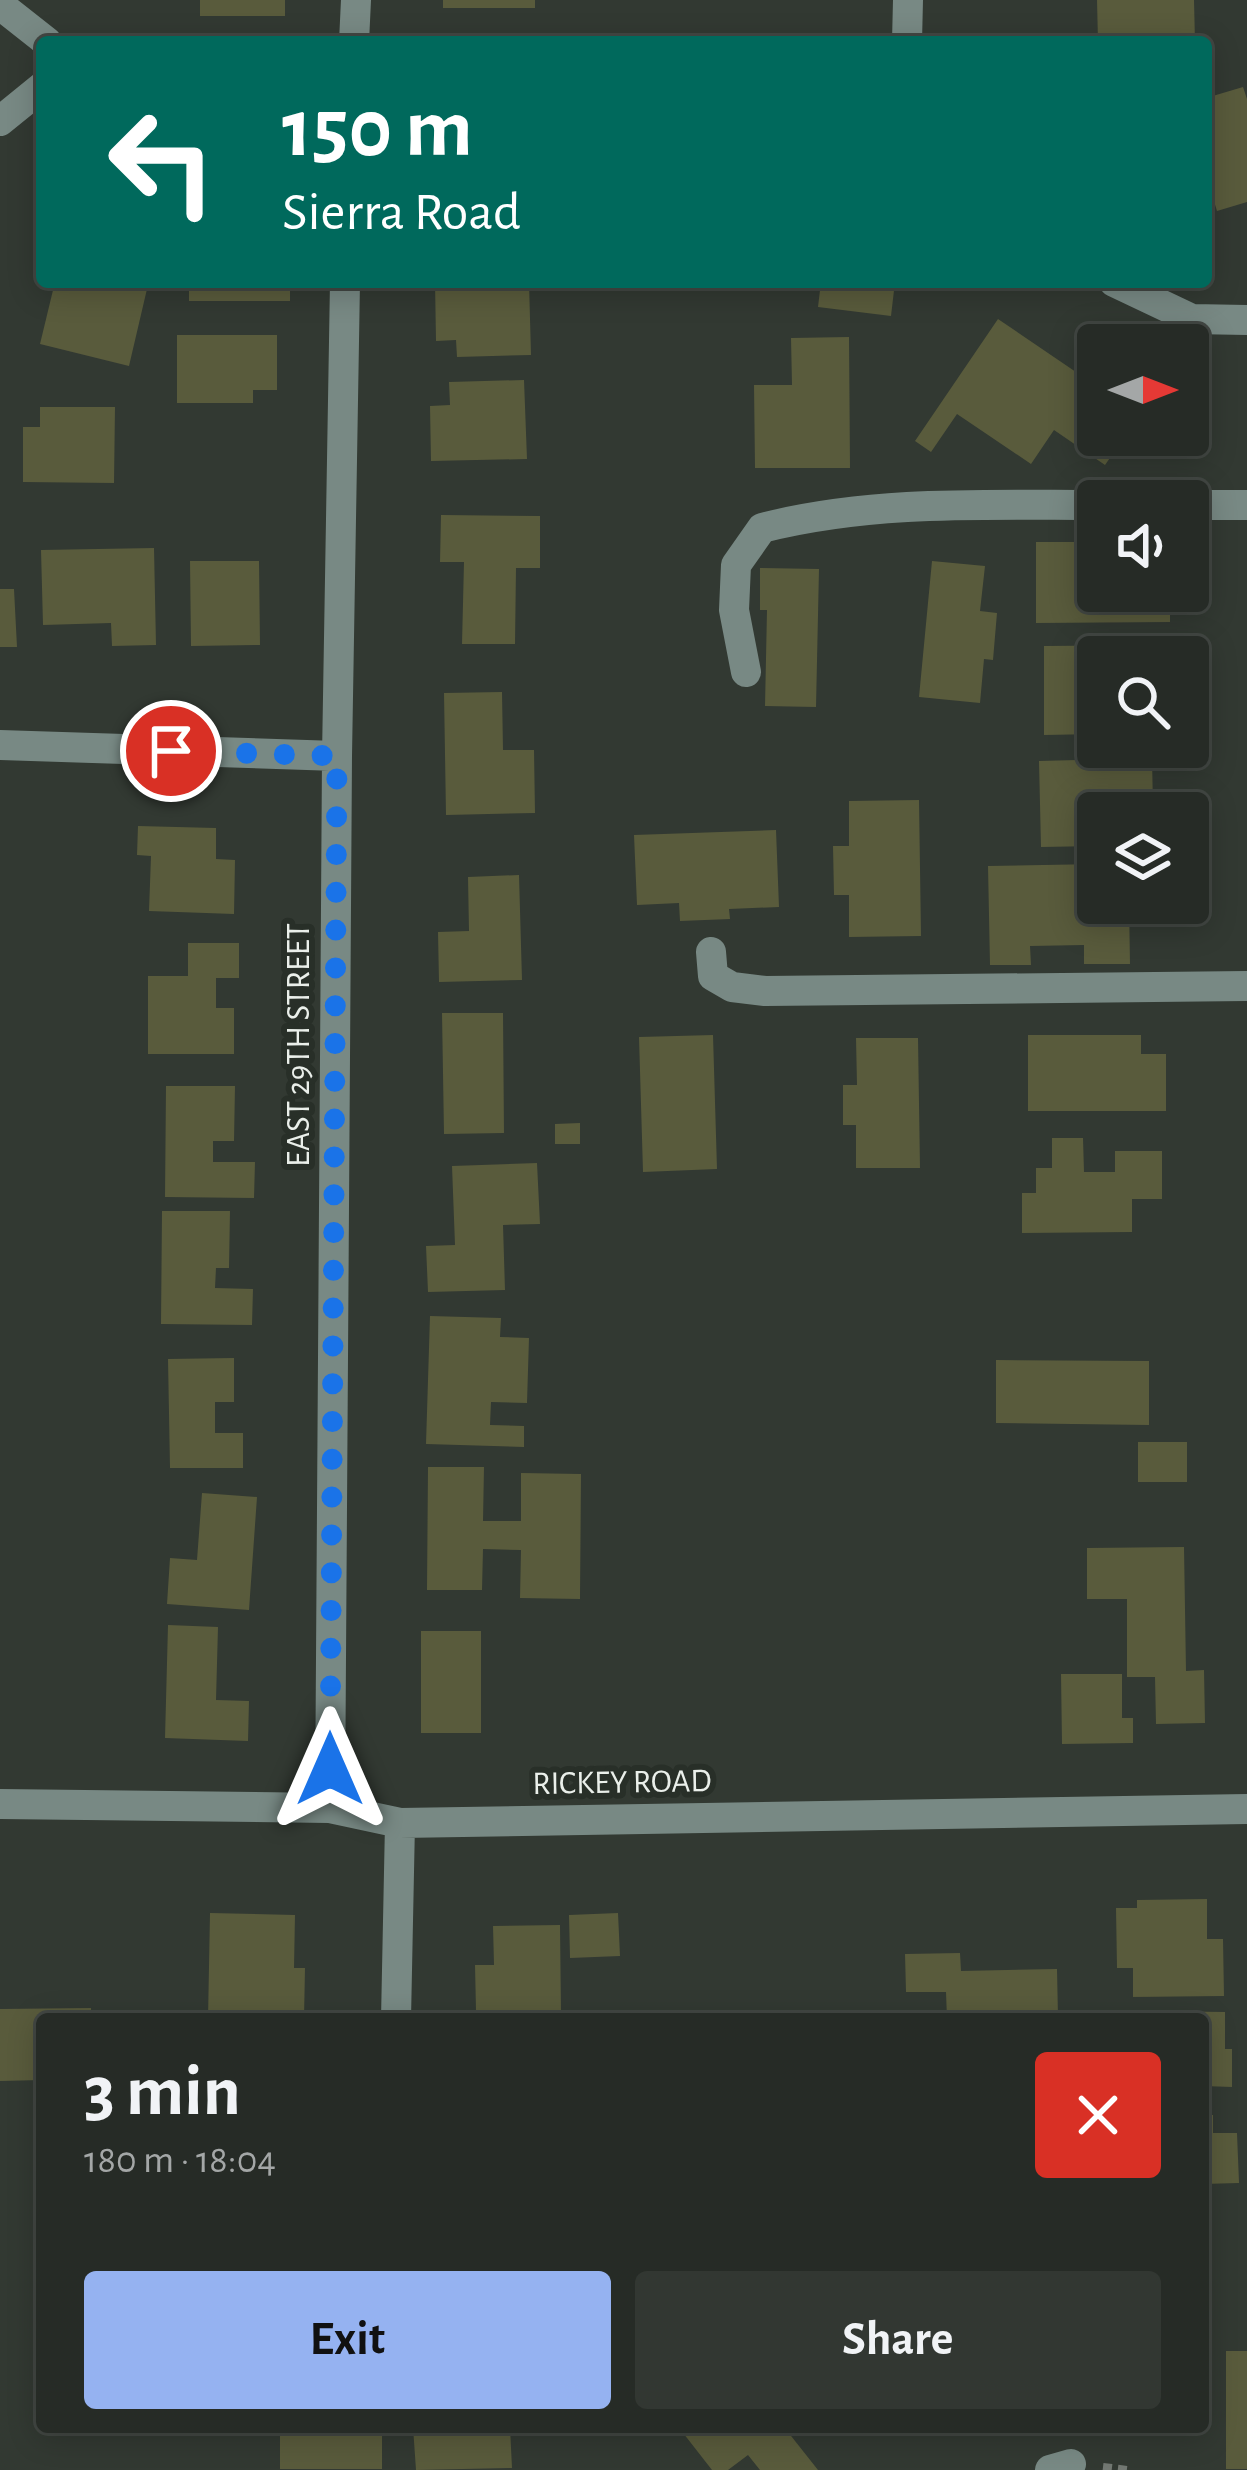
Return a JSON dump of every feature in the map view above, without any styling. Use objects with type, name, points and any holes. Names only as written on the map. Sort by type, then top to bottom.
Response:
[{"type":"street","points":[[353,36],[356,0]]},
{"type":"street","points":[[907,36],[908,0]]},
{"type":"street","points":[[0,5],[39,36]]},
{"type":"street","points":[[0,121],[36,92]]},
{"type":"street","name":"EAST 29TH STREET","points":[[330,1808],[337,756],[346,288]]},
{"type":"street","points":[[1127,288],[1192,319],[1247,320]]},
{"type":"street","points":[[746,671],[734,610],[736,565],[762,528],[796,519],[913,505],[1077,505]]},
{"type":"street","points":[[1209,505],[1247,505]]},
{"type":"street","points":[[0,745],[337,756]]},
{"type":"street","points":[[711,952],[713,976],[732,987],[765,991],[1247,986]]},
{"type":"street","name":"RICKEY ROAD","points":[[0,1804],[330,1808],[400,1822],[1247,1809]]},
{"type":"street","points":[[396,2013],[400,1822]]},
{"type":"building","points":[[200,0],[285,0],[285,16],[200,16]]},
{"type":"building","points":[[443,0],[535,0],[535,8],[443,8]]},
{"type":"building","points":[[1097,0],[1194,0],[1195,36],[1098,36]]},
{"type":"building","points":[[1243,87],[1247,99],[1247,202],[1217,211],[1212,195],[1212,96]]},
{"type":"building","points":[[54,288],[147,289],[129,366],[40,344]]},
{"type":"building","points":[[189,288],[290,288],[290,301],[189,301]]},
{"type":"building","points":[[435,288],[529,288],[531,355],[457,357],[456,340],[436,341]]},
{"type":"building","points":[[820,288],[894,288],[891,316],[818,307]]},
{"type":"building","points":[[998,319],[1077,373],[1077,446],[1054,430],[1031,464],[957,414],[931,452],[915,441]]},
{"type":"building","points":[[177,335],[277,335],[277,390],[253,390],[253,403],[177,403]]},
{"type":"building","points":[[849,337],[850,468],[755,468],[754,385],[792,385],[791,338]]},
{"type":"building","points":[[524,380],[527,459],[431,461],[430,406],[450,405],[449,382]]},
{"type":"building","points":[[40,407],[115,407],[114,483],[23,482],[23,427],[40,427]]},
{"type":"building","points":[[441,515],[540,516],[540,568],[516,568],[515,644],[462,644],[464,562],[440,562]]},
{"type":"building","points":[[1036,542],[1077,542],[1077,612],[1170,612],[1170,622],[1036,623]]},
{"type":"building","points":[[154,548],[156,645],[112,646],[111,623],[43,625],[41,550]]},
{"type":"building","points":[[190,561],[259,561],[260,645],[191,646]]},
{"type":"building","points":[[932,561],[985,566],[980,611],[997,613],[993,660],[984,659],[980,703],[919,697]]},
{"type":"building","points":[[760,568],[819,569],[816,707],[765,706],[767,610],[760,610]]},
{"type":"building","points":[[0,589],[14,589],[17,647],[0,647]]},
{"type":"building","points":[[1044,646],[1077,646],[1077,734],[1044,735]]},
{"type":"building","points":[[502,692],[503,750],[534,750],[535,813],[446,815],[444,693]]},
{"type":"building","points":[[1077,760],[1077,768],[1152,768],[1153,792],[1077,792],[1077,846],[1041,847],[1039,761]]},
{"type":"building","points":[[919,800],[921,936],[849,937],[849,895],[834,895],[833,846],[849,846],[849,801]]},
{"type":"building","points":[[138,826],[216,828],[216,859],[235,860],[234,914],[149,911],[151,856],[137,855]]},
{"type":"building","points":[[776,830],[779,907],[729,909],[730,919],[680,921],[679,903],[637,905],[634,835]]},
{"type":"building","points":[[1077,864],[1077,924],[1129,924],[1130,964],[1084,964],[1084,945],[1030,946],[1031,965],[990,965],[988,866]]},
{"type":"building","points":[[519,875],[522,980],[439,982],[438,932],[469,931],[468,877]]},
{"type":"building","points":[[188,943],[239,943],[239,978],[216,978],[216,1008],[234,1008],[234,1054],[148,1054],[148,976],[188,976]]},
{"type":"building","points":[[442,1013],[503,1013],[504,1133],[444,1134]]},
{"type":"building","points":[[713,1035],[717,1169],[643,1172],[639,1037]]},
{"type":"building","points":[[1028,1035],[1141,1035],[1141,1054],[1166,1054],[1166,1111],[1028,1111]]},
{"type":"building","points":[[856,1038],[918,1038],[920,1168],[856,1168],[856,1125],[843,1125],[843,1085],[857,1085]]},
{"type":"building","points":[[166,1086],[235,1086],[234,1141],[213,1141],[213,1162],[255,1162],[254,1198],[165,1197]]},
{"type":"building","points":[[580,1123],[580,1144],[555,1144],[555,1124]]},
{"type":"building","points":[[1052,1138],[1083,1138],[1084,1172],[1115,1172],[1115,1151],[1162,1151],[1162,1199],[1132,1199],[1132,1232],[1022,1233],[1022,1193],[1036,1193],[1036,1168],[1052,1168]]},
{"type":"building","points":[[537,1163],[540,1224],[503,1225],[505,1290],[428,1292],[426,1246],[455,1245],[452,1166]]},
{"type":"building","points":[[162,1211],[230,1211],[229,1268],[216,1268],[215,1288],[253,1289],[252,1325],[161,1324]]},
{"type":"building","points":[[430,1316],[501,1318],[500,1337],[529,1338],[527,1403],[491,1402],[490,1425],[524,1426],[524,1447],[426,1444]]},
{"type":"building","points":[[234,1358],[234,1402],[215,1402],[215,1433],[243,1433],[243,1468],[170,1468],[168,1359]]},
{"type":"building","points":[[996,1360],[1149,1361],[1149,1425],[996,1423]]},
{"type":"building","points":[[1138,1442],[1187,1442],[1187,1482],[1138,1482]]},
{"type":"building","points":[[428,1467],[484,1467],[483,1521],[521,1521],[521,1473],[581,1474],[580,1599],[520,1598],[521,1550],[483,1549],[482,1590],[427,1590]]},
{"type":"building","points":[[202,1493],[257,1497],[249,1610],[167,1604],[170,1558],[197,1560]]},
{"type":"building","points":[[1184,1547],[1186,1671],[1204,1670],[1205,1723],[1156,1724],[1155,1677],[1127,1677],[1127,1599],[1087,1599],[1087,1548]]},
{"type":"building","points":[[168,1625],[218,1627],[216,1700],[249,1701],[248,1741],[165,1738]]},
{"type":"building","points":[[421,1631],[481,1631],[481,1733],[421,1733]]},
{"type":"building","points":[[1061,1674],[1122,1674],[1122,1718],[1133,1718],[1133,1743],[1062,1744]]},
{"type":"building","points":[[1207,1899],[1207,1939],[1223,1939],[1224,1996],[1133,1997],[1133,1968],[1117,1968],[1116,1908],[1137,1908],[1137,1900]]},
{"type":"building","points":[[210,1913],[295,1915],[294,1968],[305,1968],[304,2013],[208,2013]]},
{"type":"building","points":[[618,1913],[620,1956],[570,1958],[569,1915]]},
{"type":"building","points":[[560,1925],[561,2013],[476,2011],[475,1965],[494,1965],[493,1926]]},
{"type":"building","points":[[960,1953],[961,1971],[1057,1969],[1058,2013],[947,2013],[946,1992],[906,1992],[905,1954]]},
{"type":"building","points":[[91,2008],[91,2013],[36,2013],[36,2080],[0,2081],[0,2009]]},
{"type":"building","points":[[1225,2012],[1232,2087],[1209,2086],[1209,2013],[1151,2013]]},
{"type":"building","points":[[1209,2115],[1213,2115],[1213,2133],[1237,2133],[1239,2183],[1209,2184]]},
{"type":"building","points":[[1226,2351],[1247,2351],[1247,2469],[1226,2469]]},
{"type":"building","points":[[280,2433],[382,2433],[382,2469],[280,2469]]},
{"type":"building","points":[[413,2433],[510,2433],[512,2468],[416,2470]]},
{"type":"building","points":[[683,2433],[789,2433],[818,2470],[760,2470],[748,2455],[728,2470],[712,2470]]},
{"type":"route","points":[[171,751],[337,756],[330,1769]]}]
